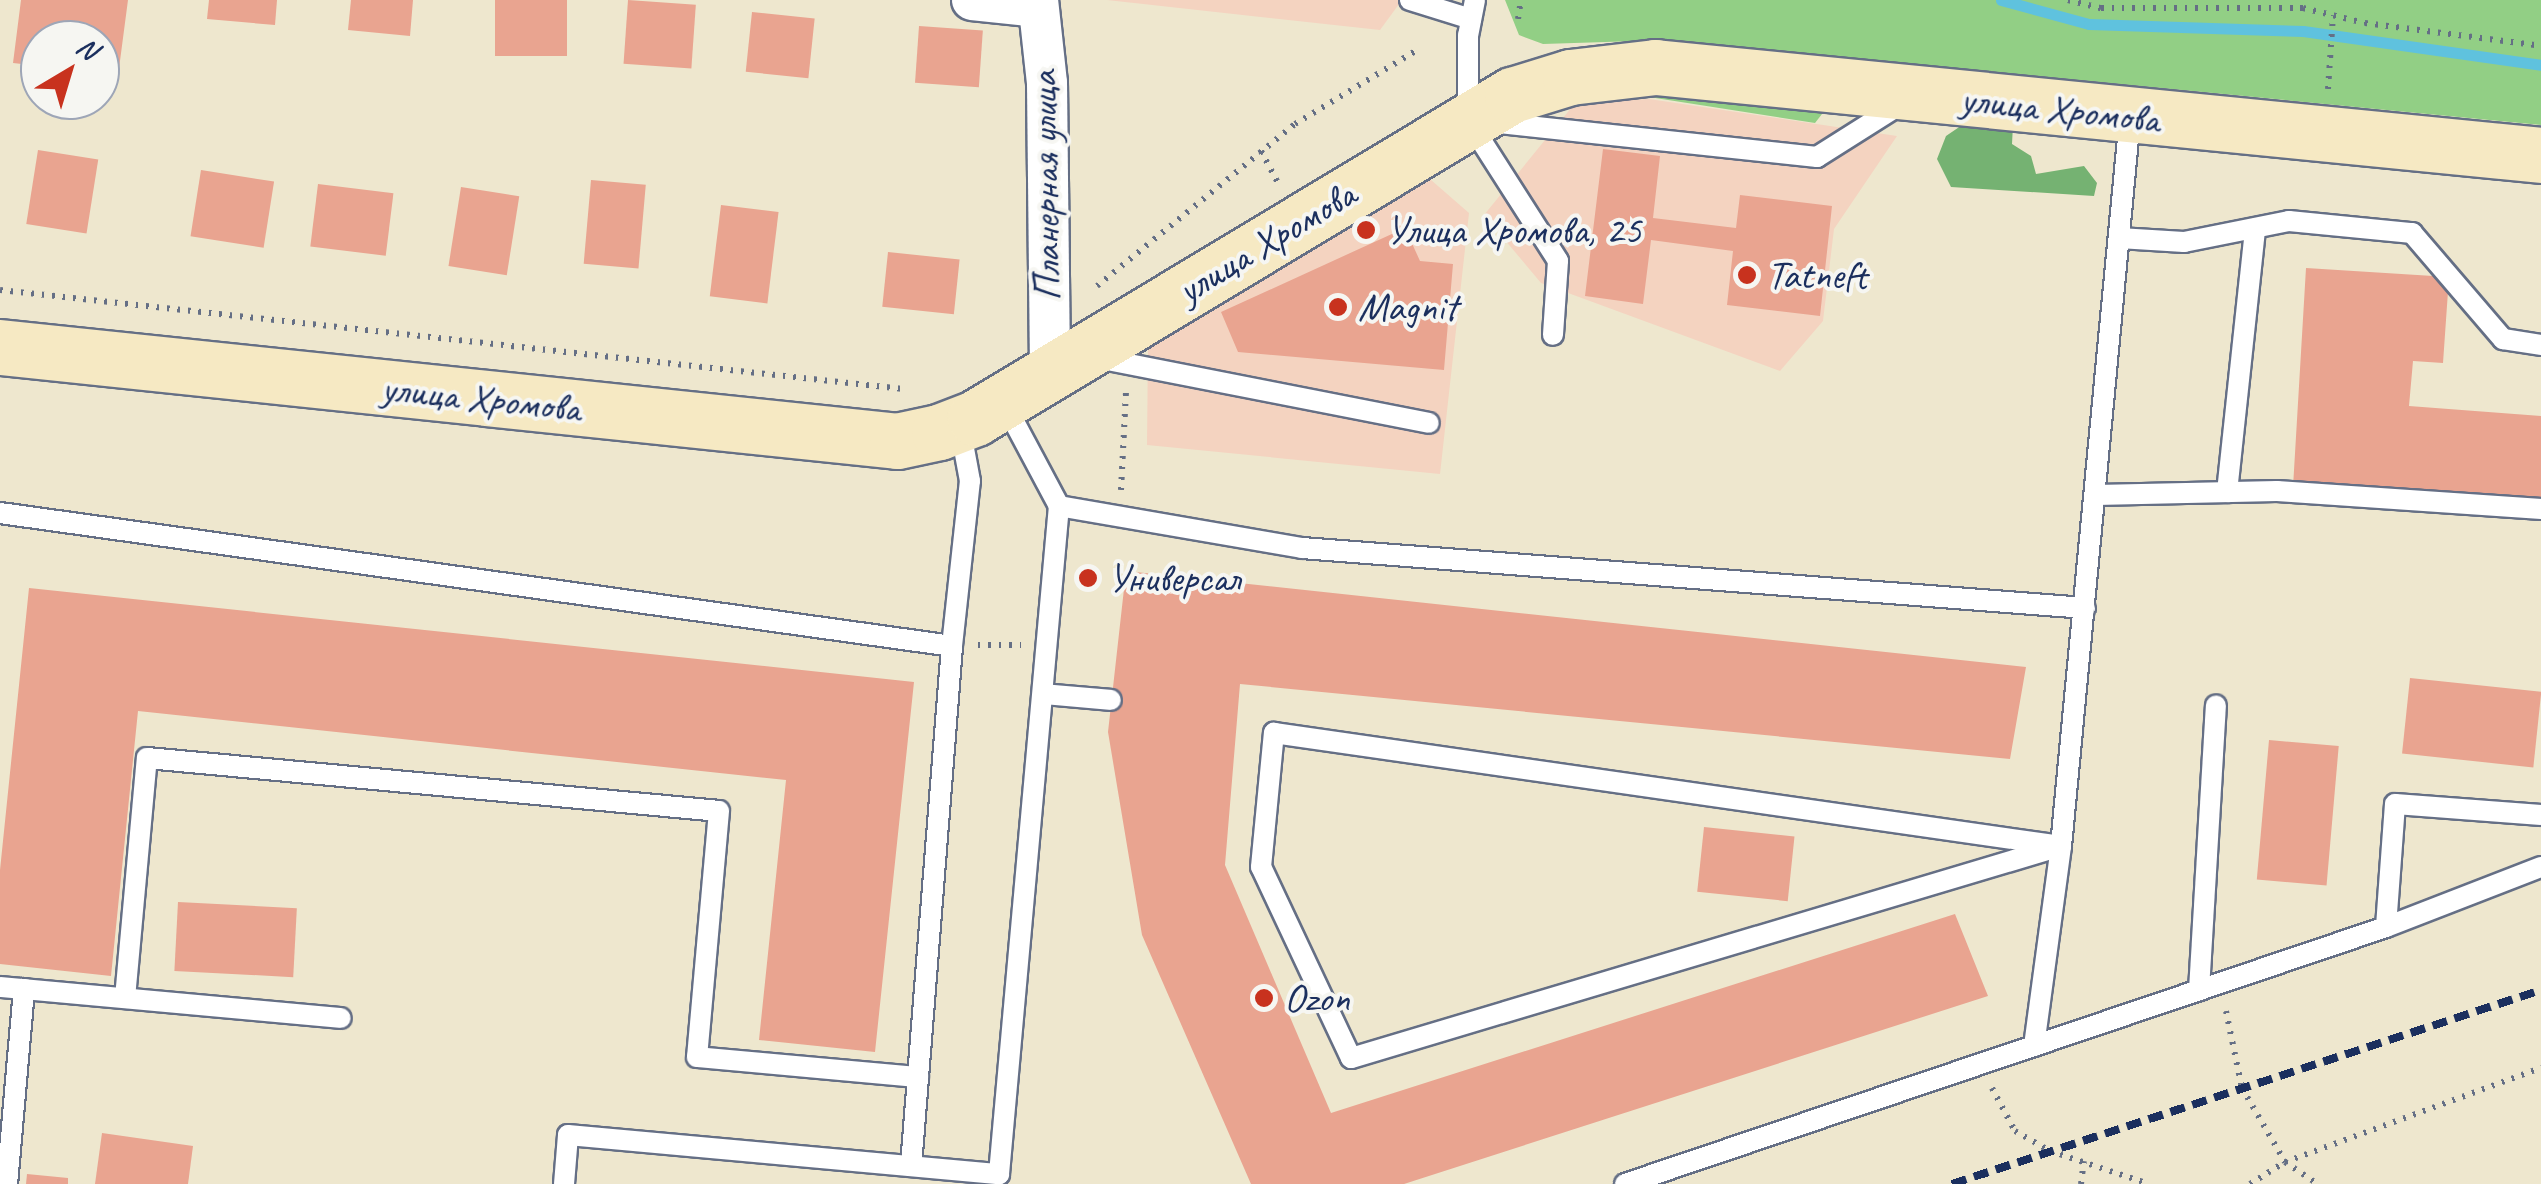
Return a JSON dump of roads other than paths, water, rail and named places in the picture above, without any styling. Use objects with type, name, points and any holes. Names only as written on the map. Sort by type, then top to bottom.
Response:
[{"type":"main road","name":"улица Хромова","points":[[0,347],[886,440],[918,437],[961,406],[1468,120],[1541,84],[1655,67],[2130,117],[2541,154]]},
{"type":"street","points":[[972,0],[1038,4]]},
{"type":"street","name":"Планерная улица","points":[[1038,4],[1047,84],[1059,352]]},
{"type":"lane","points":[[1410,0],[1473,10],[1468,120],[1558,261],[1553,335]]},
{"type":"lane","points":[[1468,120],[1817,156],[1917,94]]},
{"type":"lane","points":[[2034,1046],[2062,846],[2130,117]]},
{"type":"lane","points":[[2119,238],[2184,242],[2289,220],[2412,232],[2503,339],[2541,344]]},
{"type":"lane","points":[[2227,492],[2255,228]]},
{"type":"lane","points":[[1059,352],[1429,423]]},
{"type":"lane","points":[[961,406],[1059,506],[1302,548],[2085,608]]},
{"type":"lane","points":[[911,1166],[952,646],[970,481],[961,406]]},
{"type":"lane","points":[[2096,495],[2227,492],[2541,509]]},
{"type":"lane","points":[[564,1184],[568,1135],[911,1166],[1008,1179],[1059,506]]},
{"type":"lane","points":[[0,512],[952,646]]},
{"type":"lane","points":[[1043,694],[1112,700]]},
{"type":"lane","points":[[2199,990],[2216,706]]},
{"type":"lane","points":[[1274,733],[2062,846],[1352,1058],[1261,866],[1274,733]]},
{"type":"lane","points":[[125,998],[147,758],[719,810],[697,1057],[918,1077]]},
{"type":"lane","points":[[2386,927],[2395,804],[2541,815]]},
{"type":"lane","points":[[1625,1184],[2386,927],[2541,867]]},
{"type":"lane","points":[[0,986],[342,1018]]},
{"type":"lane","points":[[6,1184],[24,989]]},
{"type":"waterway","points":[[2001,0],[2089,24],[2303,31],[2541,65]]},
{"type":"railway","points":[[1952,1184],[2541,990]]},
{"type":"place","name":"Улица Хромова, 25","points":[[1366,230]]},
{"type":"place","name":"Tatneft","points":[[1747,275]]},
{"type":"place","name":"Magnit","points":[[1338,307]]},
{"type":"place","name":"Универсал","points":[[1088,578]]},
{"type":"place","name":"Ozon","points":[[1264,998]]}]
